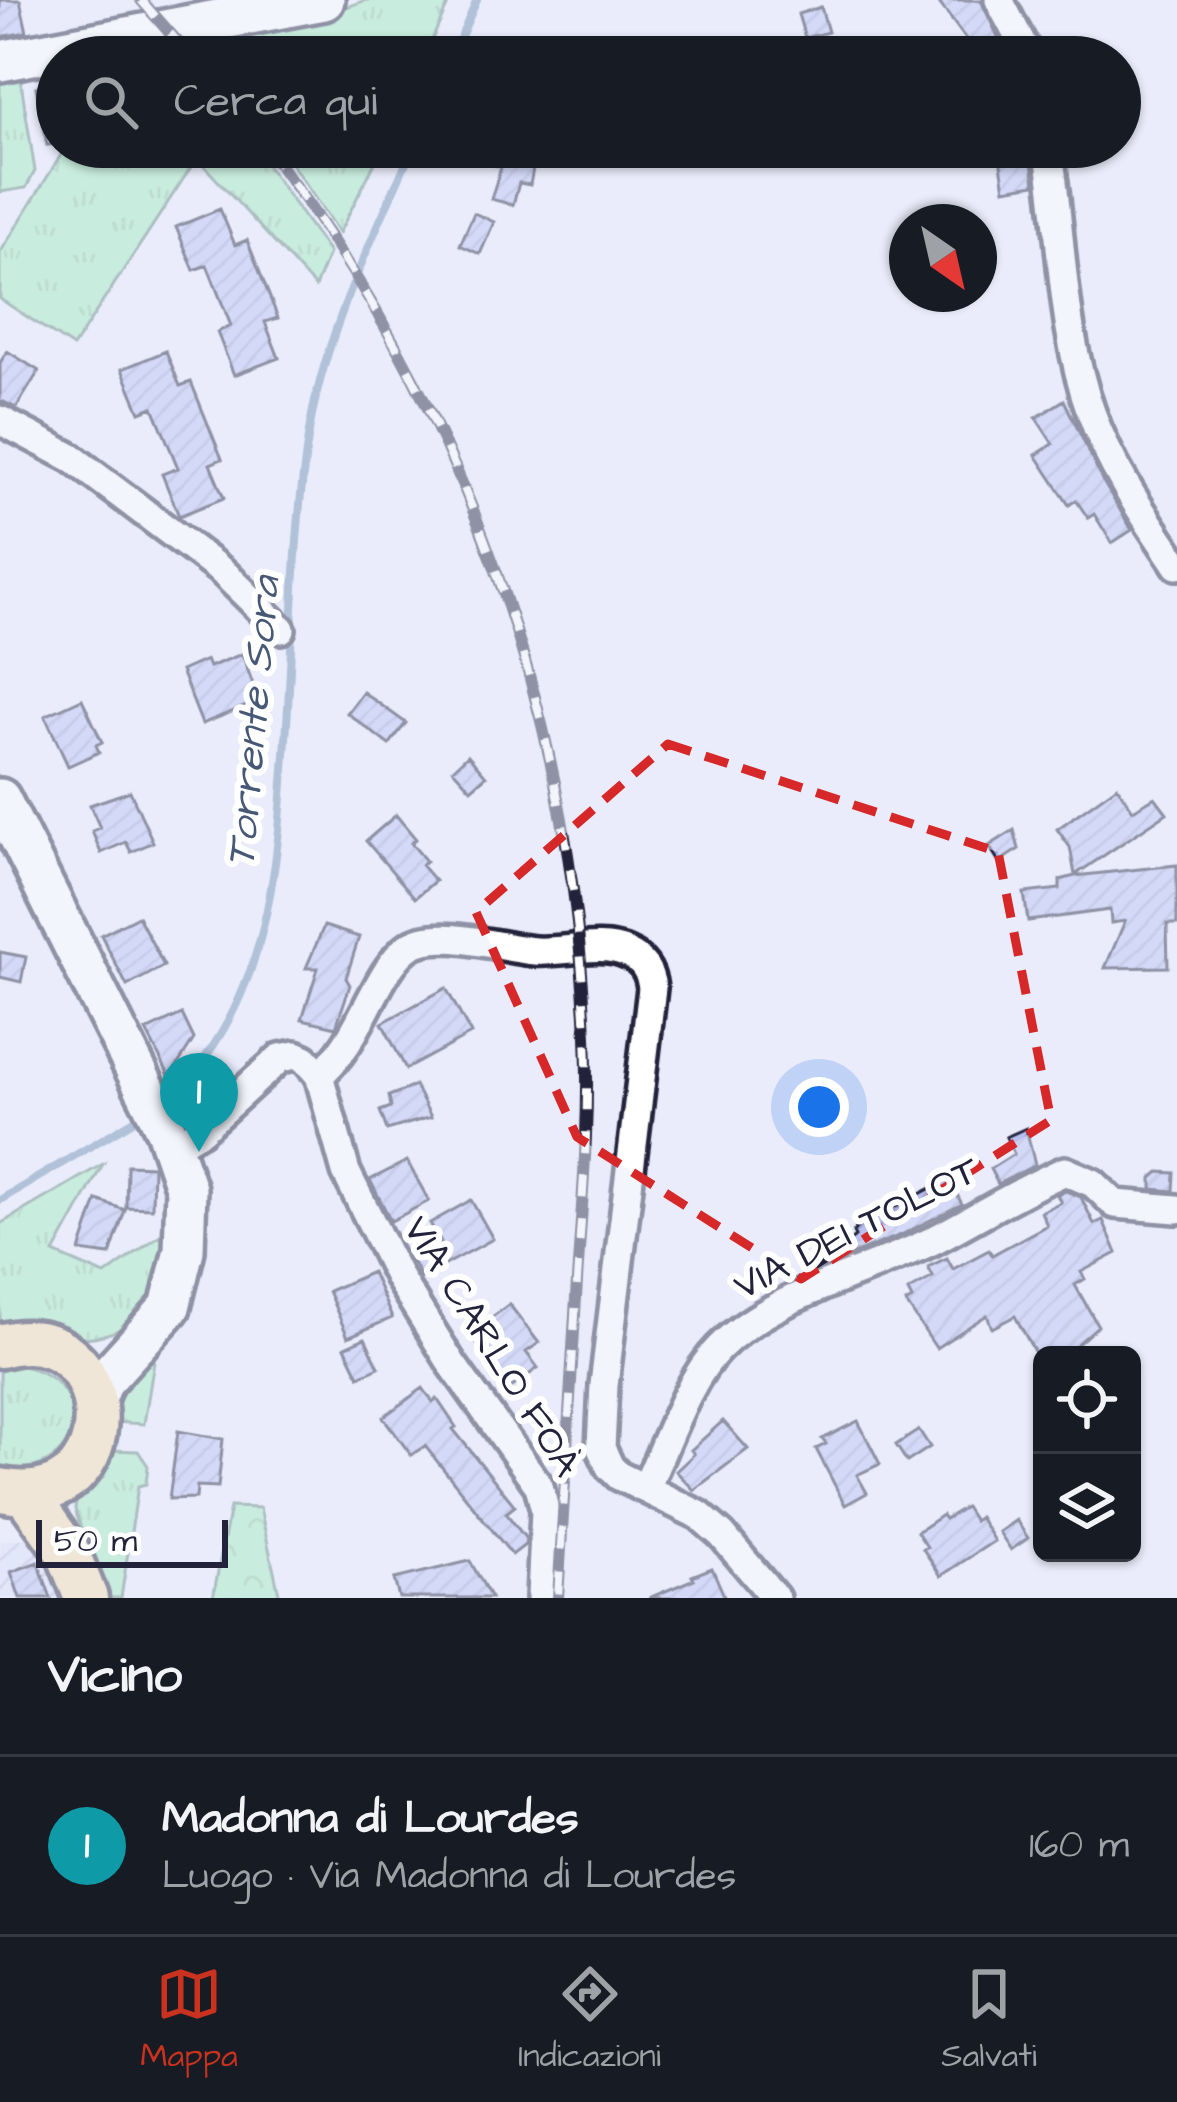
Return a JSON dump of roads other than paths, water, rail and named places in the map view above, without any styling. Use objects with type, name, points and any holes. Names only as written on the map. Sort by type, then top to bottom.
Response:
[{"type":"main road","points":[[107,36],[227,8],[324,0]]},
{"type":"main road","points":[[0,61],[36,53]]},
{"type":"main road","points":[[0,800],[170,1138],[186,1189],[187,1233],[177,1290],[160,1322],[103,1381],[96,1399]]},
{"type":"main road","points":[[60,1352],[95,1353],[148,1334]]},
{"type":"main road","points":[[0,1346],[38,1343],[60,1352],[77,1365],[96,1399],[98,1419],[93,1445],[67,1479],[48,1489],[13,1492]]},
{"type":"main road","points":[[67,1479],[63,1515],[68,1553],[86,1598]]},
{"type":"main road","points":[[13,1492],[68,1553]]},
{"type":"street","points":[[1000,0],[1018,36]]},
{"type":"street","points":[[1050,168],[1066,314],[1091,414],[1142,513],[1177,565]]},
{"type":"street","points":[[0,420],[72,458],[224,572],[281,629]]},
{"type":"street","points":[[170,1138],[200,1130],[280,1058],[296,1055],[319,1075],[344,1051],[398,958],[418,942],[477,941],[532,951],[618,950],[640,960],[650,973],[652,988],[604,1385],[601,1448],[619,1476],[699,1515],[722,1534],[775,1598]]},
{"type":"street","name":"VIA CARLO FOÀ","points":[[319,1075],[346,1172],[400,1280],[452,1364],[539,1486],[545,1510],[541,1598]]},
{"type":"street","name":"VIA DEI TOLOT","points":[[646,1487],[702,1369],[747,1324],[935,1239],[1011,1195],[1065,1172],[1094,1184],[1115,1204],[1177,1209]]},
{"type":"waterway","name":"Torrente Sora","points":[[461,36],[477,0]]},
{"type":"waterway","name":"Torrente Sora","points":[[166,1100],[200,1064],[227,1023],[262,933],[278,836],[299,513],[315,400],[351,290],[404,168]]},
{"type":"waterway","name":"Torrente Sora","points":[[0,1200],[143,1115]]},
{"type":"railway","points":[[141,0],[173,36]]},
{"type":"railway","points":[[281,168],[336,245],[397,349],[450,456],[495,567],[531,681],[558,798],[576,917],[587,1098],[558,1598]]},
{"type":"place","name":"Madonna di Lourdes","points":[[199,1152]]}]
